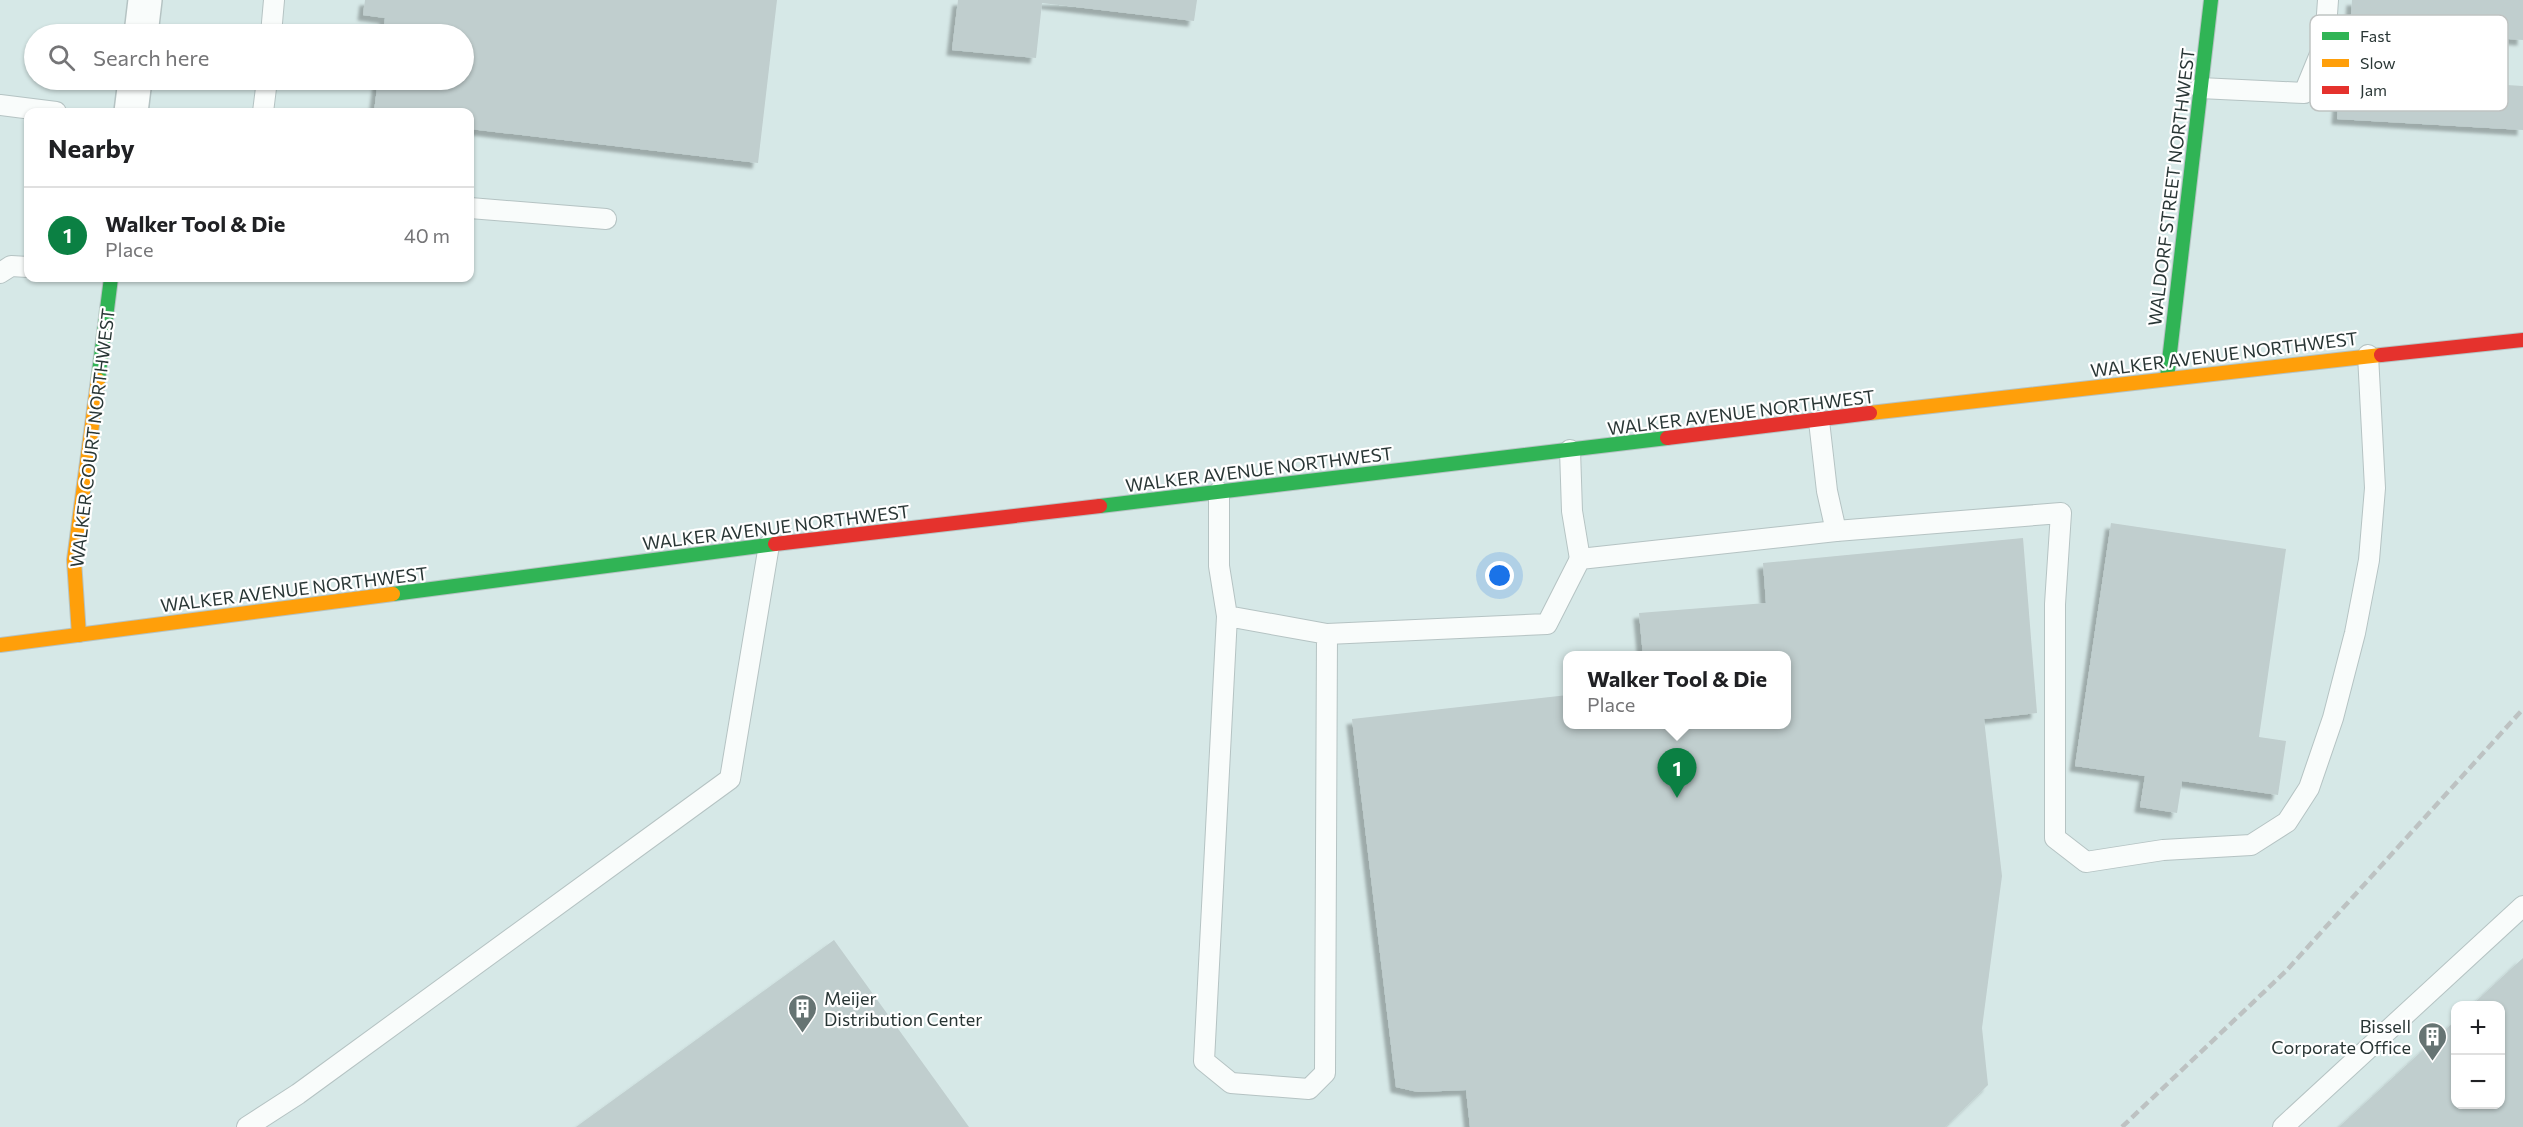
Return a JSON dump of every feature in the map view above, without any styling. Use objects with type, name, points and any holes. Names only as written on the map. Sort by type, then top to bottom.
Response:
[{"type":"main road","name":"WALDORF STREET NORTHWEST","points":[[2167,378],[2211,0]]},
{"type":"main road","name":"WALKER COURT NORTHWEST","points":[[79,635],[74,560],[110,282]]},
{"type":"main road","name":"WALKER AVENUE NORTHWEST","points":[[0,645],[769,545],[2167,378],[2523,340]]},
{"type":"street","points":[[142,24],[145,0]]},
{"type":"street","points":[[132,108],[134,90]]},
{"type":"lane","points":[[272,24],[274,0]]},
{"type":"lane","points":[[2327,15],[2328,0]]},
{"type":"lane","points":[[2200,88],[2304,93],[2310,78]]},
{"type":"lane","points":[[264,108],[266,90]]},
{"type":"lane","points":[[0,105],[24,108]]},
{"type":"lane","points":[[474,208],[606,219]]},
{"type":"lane","points":[[1580,559],[1836,531],[2061,513],[2055,604],[2055,838],[2086,862],[2163,850],[2251,845],[2287,822],[2308,788],[2333,718],[2355,633],[2369,560],[2375,488],[2368,355]]},
{"type":"lane","points":[[1819,421],[1827,490],[1836,531]]},
{"type":"lane","points":[[1227,616],[1327,634],[1547,624],[1580,559],[1572,511],[1570,450]]},
{"type":"lane","points":[[1219,492],[1219,566],[1227,616],[1204,1061],[1231,1083],[1309,1089],[1325,1073],[1327,634]]},
{"type":"lane","points":[[247,1127],[307,1087],[730,779],[769,545]]},
{"type":"lane","points":[[2283,1127],[2523,906]]},
{"type":"building","points":[[365,0],[777,0],[758,163],[474,129],[474,108],[374,108],[377,90],[474,90],[474,24],[384,24],[385,18],[363,15]]},
{"type":"building","points":[[958,0],[1197,0],[1194,21],[1042,3],[1036,58],[952,50]]},
{"type":"building","points":[[2352,0],[2523,0],[2523,40],[2508,39],[2508,15],[2351,15]]},
{"type":"building","points":[[2508,85],[2523,86],[2523,130],[2337,119],[2338,111],[2508,111]]},
{"type":"building","points":[[2111,523],[2286,549],[2259,737],[2286,741],[2278,795],[2182,781],[2177,813],[2140,807],[2145,776],[2075,766]]},
{"type":"building","points":[[2023,538],[2037,713],[1984,719],[2002,876],[1982,1028],[1988,1085],[1945,1127],[1470,1127],[1466,1090],[1418,1092],[1396,1087],[1352,719],[1563,696],[1563,729],[1791,729],[1791,651],[1643,651],[1639,613],[1766,603],[1763,563]]},
{"type":"building","name":"Meijer Distribution Center","points":[[834,940],[969,1127],[576,1127]]},
{"type":"building","name":"Bissell Corporate Office","points":[[2523,958],[2523,1127],[2339,1127],[2451,1025],[2451,1109],[2505,1109],[2505,1001],[2476,1001]]},
{"type":"railway","points":[[2122,1127],[2286,971],[2523,709]]},
{"type":"traffic: fast","points":[[2167,378],[2211,0]]},
{"type":"traffic: fast","points":[[98,380],[110,282]]},
{"type":"traffic: fast","points":[[1100,506],[1667,438]]},
{"type":"traffic: fast","points":[[393,594],[775,544]]},
{"type":"traffic: slow","points":[[1870,413],[2381,355]]},
{"type":"traffic: slow","points":[[79,635],[74,560],[98,380]]},
{"type":"traffic: slow","points":[[0,645],[393,594]]},
{"type":"traffic: jam","points":[[2381,355],[2523,340]]},
{"type":"traffic: jam","points":[[1667,438],[1870,413]]},
{"type":"traffic: jam","points":[[775,544],[1100,506]]},
{"type":"place","name":"Walker Tool & Die","points":[[1677,798]]},
{"type":"place","name":"Meijer Distribution Center","points":[[803,1034]]},
{"type":"place","name":"Bissell Corporate Office","points":[[2432,1062]]}]
